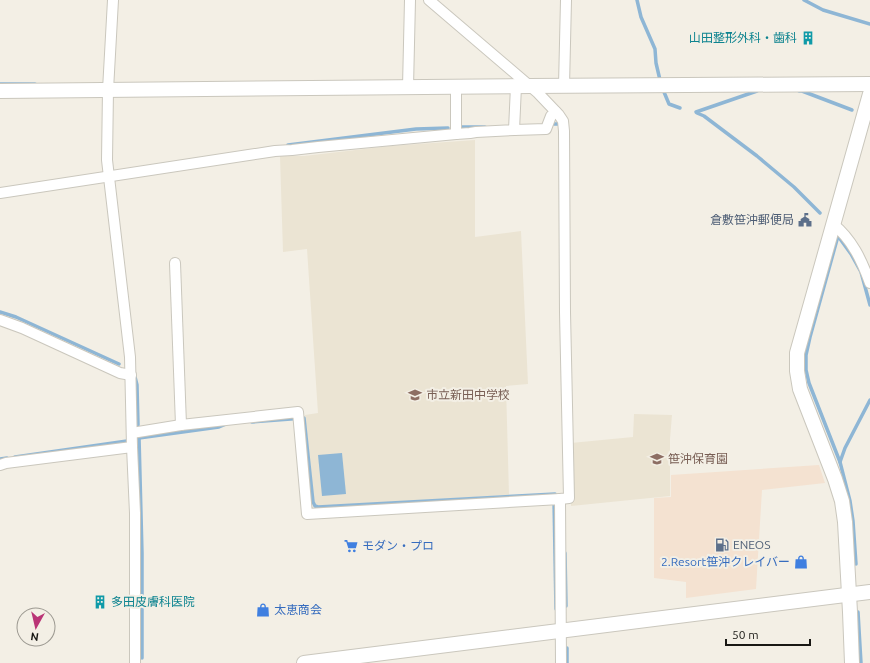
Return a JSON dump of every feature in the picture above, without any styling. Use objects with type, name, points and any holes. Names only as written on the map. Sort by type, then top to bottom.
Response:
[{"type":"street","points":[[113,0],[108,90],[108,173],[130,357],[135,513],[135,663]]},
{"type":"street","points":[[409,84],[410,0]]},
{"type":"street","points":[[132,433],[181,425],[298,412],[307,514],[569,498],[563,121],[553,114],[530,86],[429,0]]},
{"type":"street","points":[[564,86],[566,0]]},
{"type":"street","points":[[0,91],[409,84],[456,87],[870,84]]},
{"type":"street","points":[[514,127],[516,86]]},
{"type":"street","points":[[456,87],[456,134]]},
{"type":"street","points":[[852,663],[842,501],[800,389],[797,371],[797,353],[870,94]]},
{"type":"street","points":[[0,193],[108,173],[275,151],[470,133],[514,127],[546,129],[553,114]]},
{"type":"street","points":[[833,224],[846,237],[856,252],[865,269],[870,283]]},
{"type":"street","points":[[175,263],[181,425]]},
{"type":"street","points":[[0,320],[22,328],[120,373],[130,375]]},
{"type":"street","points":[[0,465],[132,447]]},
{"type":"street","points":[[556,499],[561,663]]},
{"type":"street","points":[[304,663],[870,592]]},
{"type":"shaded area","points":[[475,140],[475,237],[521,231],[528,384],[506,386],[509,495],[315,505],[305,415],[318,413],[307,249],[283,252],[280,156],[304,156],[390,146]]},
{"type":"shaded area","points":[[634,414],[672,415],[670,439],[670,496],[571,506],[571,443],[633,437]]},
{"type":"shaded area","points":[[819,465],[825,483],[762,490],[756,589],[686,598],[686,582],[654,578],[654,498],[671,497],[671,475]]},
{"type":"water","points":[[342,453],[346,494],[322,496],[318,455]]},
{"type":"waterway","points":[[637,0],[641,17],[655,49],[656,63],[660,80]]},
{"type":"waterway","points":[[804,0],[823,10],[870,24]]},
{"type":"waterway","points":[[0,84],[35,84]]},
{"type":"waterway","points":[[696,112],[757,91]]},
{"type":"waterway","points":[[799,91],[852,110]]},
{"type":"waterway","points":[[664,92],[669,104],[680,108]]},
{"type":"waterway","points":[[697,113],[704,116],[757,156],[794,187],[820,213]]},
{"type":"waterway","points":[[462,127],[485,127]]},
{"type":"waterway","points":[[288,145],[416,129],[448,128]]},
{"type":"waterway","points":[[838,236],[810,337],[806,355],[806,370],[809,383],[840,462]]},
{"type":"waterway","points":[[838,236],[851,254],[861,272],[870,305]]},
{"type":"waterway","points":[[0,312],[16,317],[119,364]]},
{"type":"waterway","points":[[135,377],[137,385],[138,425]]},
{"type":"waterway","points":[[856,564],[850,501],[840,462],[845,448],[870,400]]},
{"type":"waterway","points":[[252,422],[304,418],[313,502],[315,506],[318,507],[555,494]]},
{"type":"waterway","points":[[139,438],[219,427],[226,424]]},
{"type":"waterway","points":[[139,437],[142,553],[142,658]]},
{"type":"waterway","points":[[15,457],[127,441]]},
{"type":"waterway","points":[[0,459],[7,458]]},
{"type":"waterway","points":[[554,500],[556,609]]},
{"type":"waterway","points":[[565,553],[566,606]]},
{"type":"waterway","points":[[858,612],[861,663]]},
{"type":"waterway","points":[[567,648],[567,663]]},
{"type":"place","name":"山田整形外科・歯科","points":[[808,38]]},
{"type":"place","name":"倉敷笹沖郵便局","points":[[805,220]]},
{"type":"place","name":"市立新田中学校","points":[[415,395]]},
{"type":"place","name":"笹沖保育園","points":[[657,459]]},
{"type":"place","name":"ENEOS","points":[[722,545]]},
{"type":"place","name":"モダン・プロ","points":[[351,546]]},
{"type":"place","name":"2.Resort笹沖クレイバー","points":[[801,562]]},
{"type":"place","name":"多田皮膚科医院","points":[[100,602]]},
{"type":"place","name":"太恵商会","points":[[263,610]]}]
